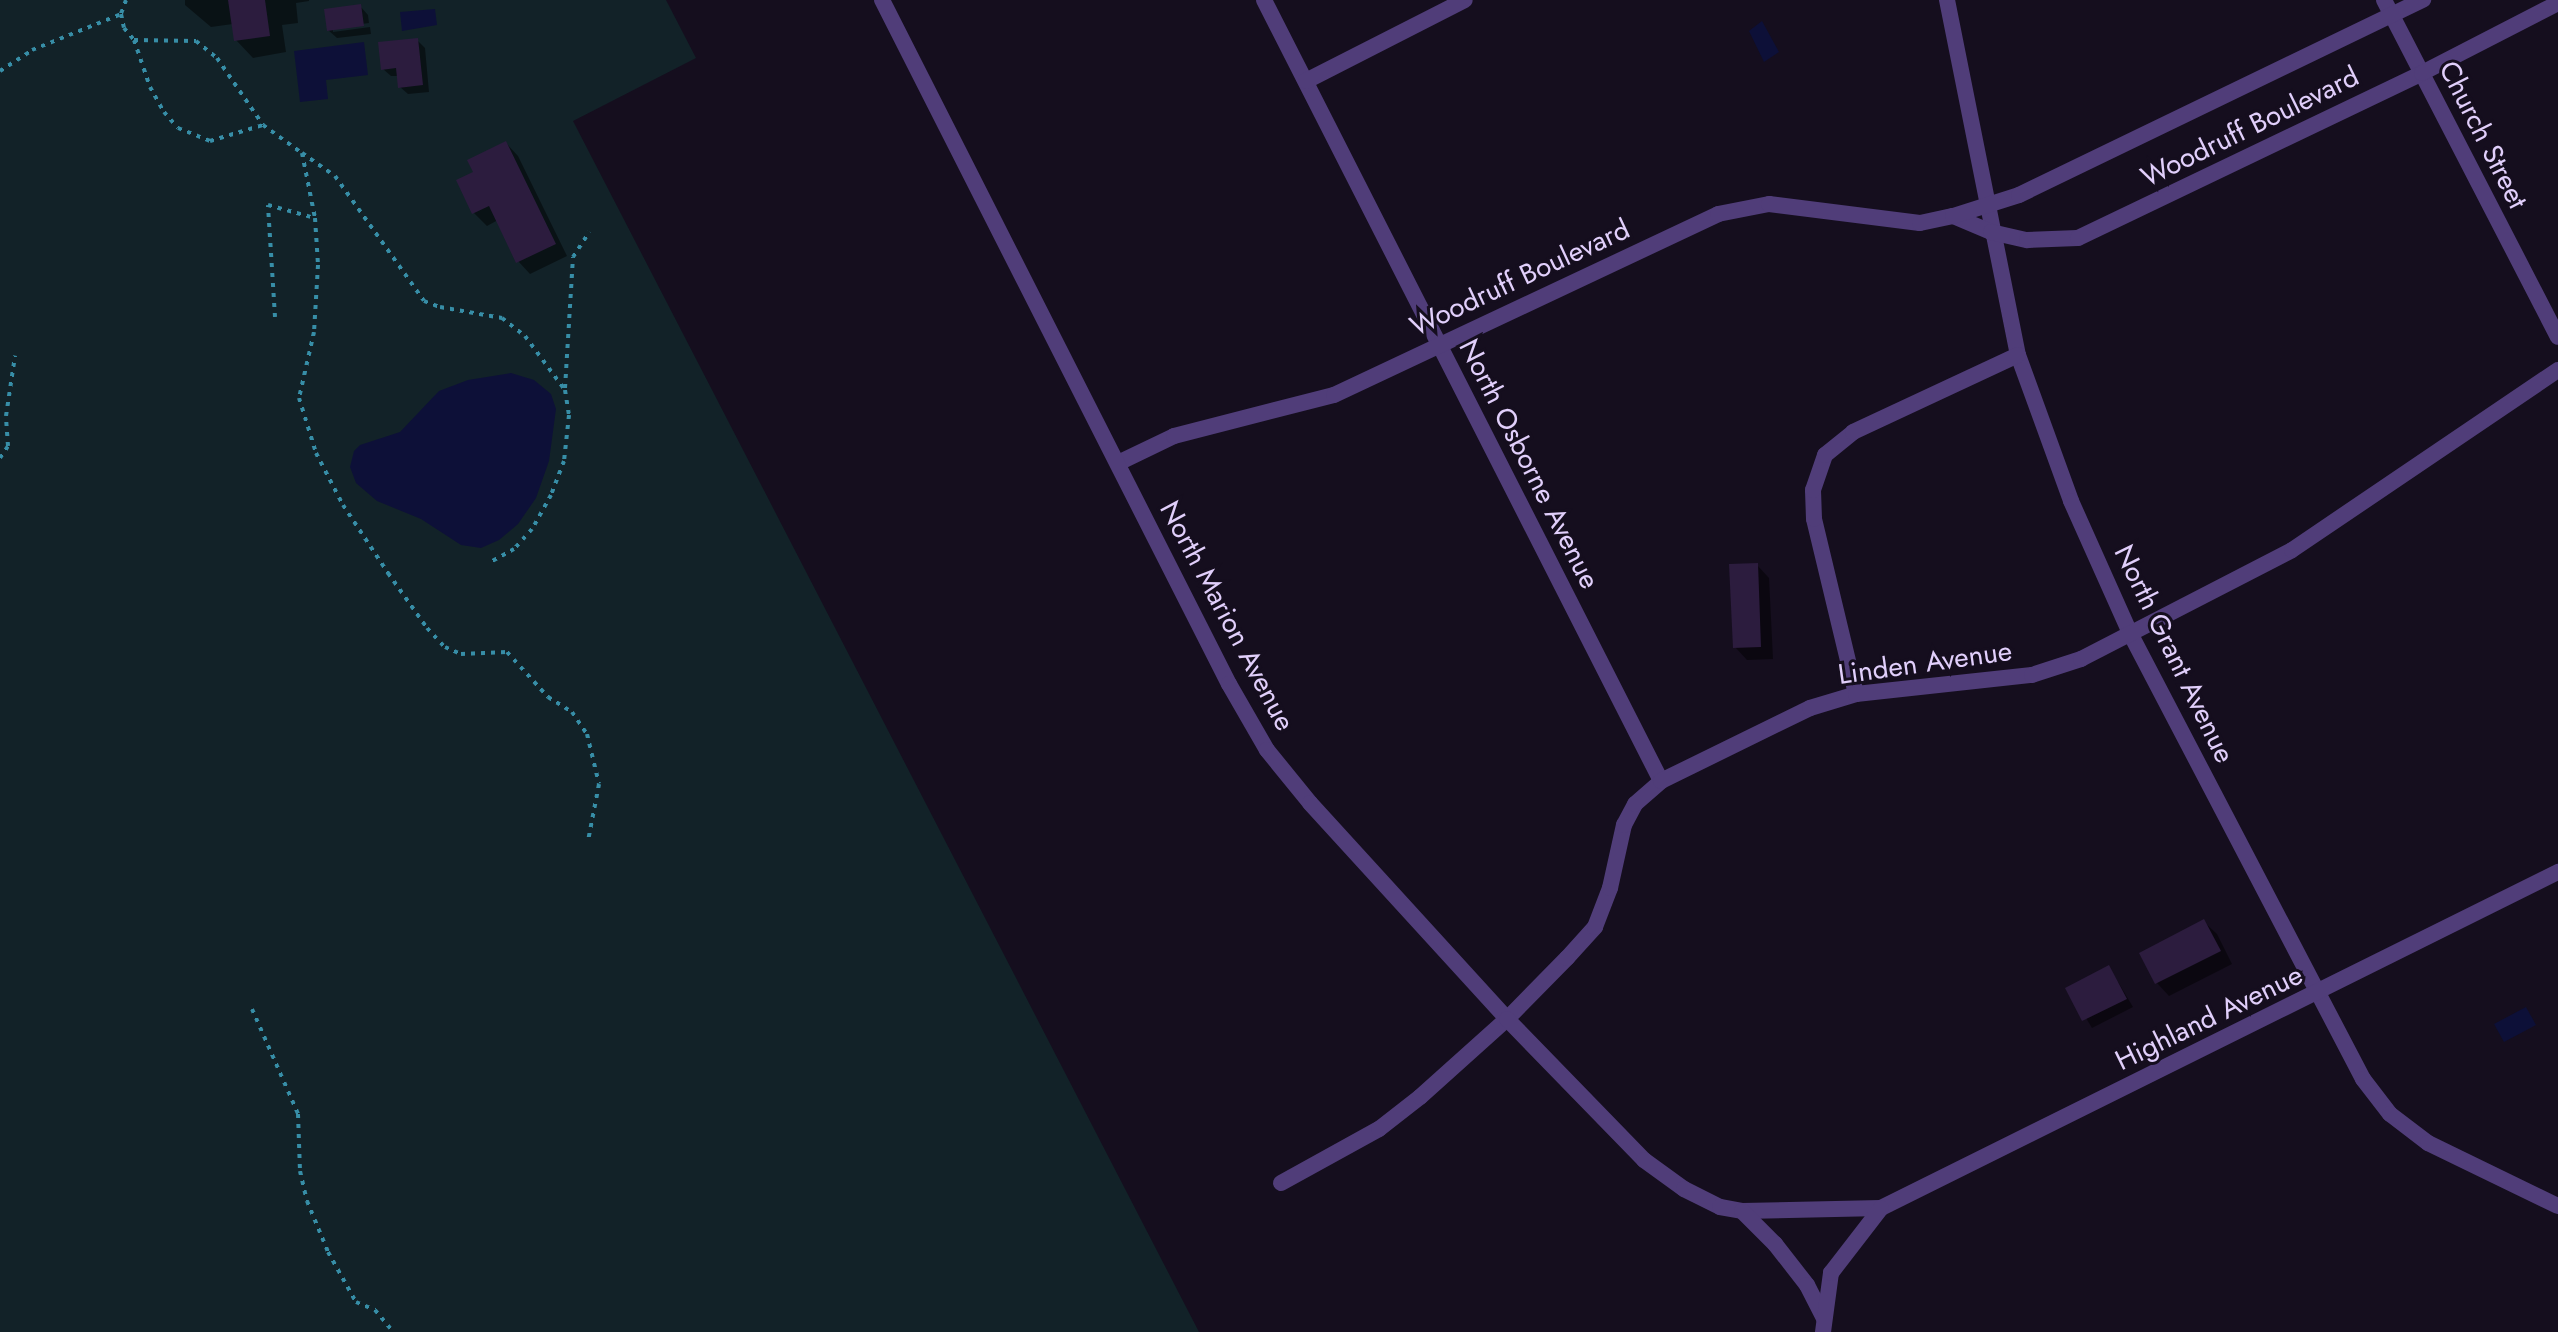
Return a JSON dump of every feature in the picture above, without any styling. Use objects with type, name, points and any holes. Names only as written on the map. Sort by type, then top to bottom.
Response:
[{"type":"street","name":"North Marion Avenue","points":[[882,0],[1229,684],[1267,750],[1310,803],[1507,1019],[1644,1160],[1684,1189],[1720,1207],[1742,1211],[1881,1208]]},
{"type":"street","name":"North Osborne Avenue","points":[[1264,0],[1661,781]]},
{"type":"street","points":[[1306,81],[1465,0]]},
{"type":"street","name":"North Grant Avenue","points":[[1947,0],[2018,355],[2071,501],[2131,635],[2363,1079],[2390,1114],[2428,1143],[2558,1206]]},
{"type":"street","name":"Church Street","points":[[2384,0],[2558,337]]},
{"type":"street","name":"Woodruff Boulevard","points":[[1118,463],[1174,436],[1334,395],[1718,214],[1769,204],[1920,223],[1953,216],[2047,184],[2423,0]]},
{"type":"street","name":"Woodruff Boulevard","points":[[1953,216],[1991,232],[2027,240],[2078,238],[2422,73],[2558,3]]},
{"type":"street","points":[[1856,694],[1814,519],[1813,490],[1825,455],[1853,432],[2018,355]]},
{"type":"street","name":"Linden Avenue","points":[[1281,1183],[1379,1129],[1507,1019],[1595,927],[1610,888],[1624,825],[1635,804],[1661,781],[1810,708],[1856,694],[2032,675],[2081,659],[2292,550],[2558,370]]},
{"type":"street","name":"Highland Avenue","points":[[1881,1208],[2558,872]]},
{"type":"street","points":[[1824,1326],[1831,1273],[1881,1208]]},
{"type":"street","points":[[1742,1211],[1775,1244],[1807,1285],[1824,1326]]},
{"type":"path","points":[[126,0],[121,14],[124,28],[134,40],[150,87],[164,112],[178,128],[210,141],[263,125]]},
{"type":"path","points":[[0,71],[32,50],[121,14]]},
{"type":"path","points":[[134,40],[196,41],[217,58],[263,125],[335,176],[424,301],[440,307],[502,318],[525,336],[565,390]]},
{"type":"path","points":[[302,153],[315,218],[318,265],[314,332],[299,398],[316,453],[343,505],[427,628],[445,647],[461,654],[507,652],[548,697],[572,712],[587,734],[599,784],[588,841]]},
{"type":"path","points":[[275,317],[268,205],[315,218]]},
{"type":"path","points":[[489,563],[514,549],[532,529],[551,495],[564,461],[569,415],[565,390],[573,257],[589,232]]},
{"type":"path","points":[[0,458],[8,446],[6,416],[15,356]]},
{"type":"path","points":[[252,1009],[298,1114],[300,1171],[307,1201],[328,1252],[356,1302],[375,1310],[392,1330]]},
{"type":"shaded area","points":[[0,0],[666,0],[696,58],[573,121],[1199,1332],[0,1332]]},
{"type":"shaded area","points":[[435,9],[437,25],[402,31],[400,12]]},
{"type":"shaded area","points":[[1762,21],[1779,52],[1764,62],[1749,31]]},
{"type":"shaded area","points":[[364,42],[368,75],[326,80],[328,99],[300,102],[294,51]]},
{"type":"shaded area","points":[[511,373],[534,380],[551,394],[556,409],[549,461],[536,498],[518,524],[499,540],[481,548],[461,545],[421,519],[377,501],[356,483],[350,467],[354,451],[360,445],[400,432],[439,391],[468,380]]},
{"type":"shaded area","points":[[2526,1007],[2536,1025],[2504,1042],[2494,1024]]},
{"type":"building","points":[[228,0],[265,0],[270,36],[234,41]]},
{"type":"building","points":[[361,4],[364,26],[327,31],[324,9]]},
{"type":"building","points":[[418,38],[423,85],[398,88],[396,68],[381,70],[378,42]]},
{"type":"building","points":[[506,141],[556,244],[516,263],[489,206],[472,214],[456,180],[473,172],[467,160]]},
{"type":"building","points":[[1758,563],[1761,647],[1733,648],[1729,564]]},
{"type":"building","points":[[2204,919],[2221,951],[2155,984],[2139,953]]},
{"type":"building","points":[[2109,965],[2127,999],[2082,1021],[2065,988]]}]
